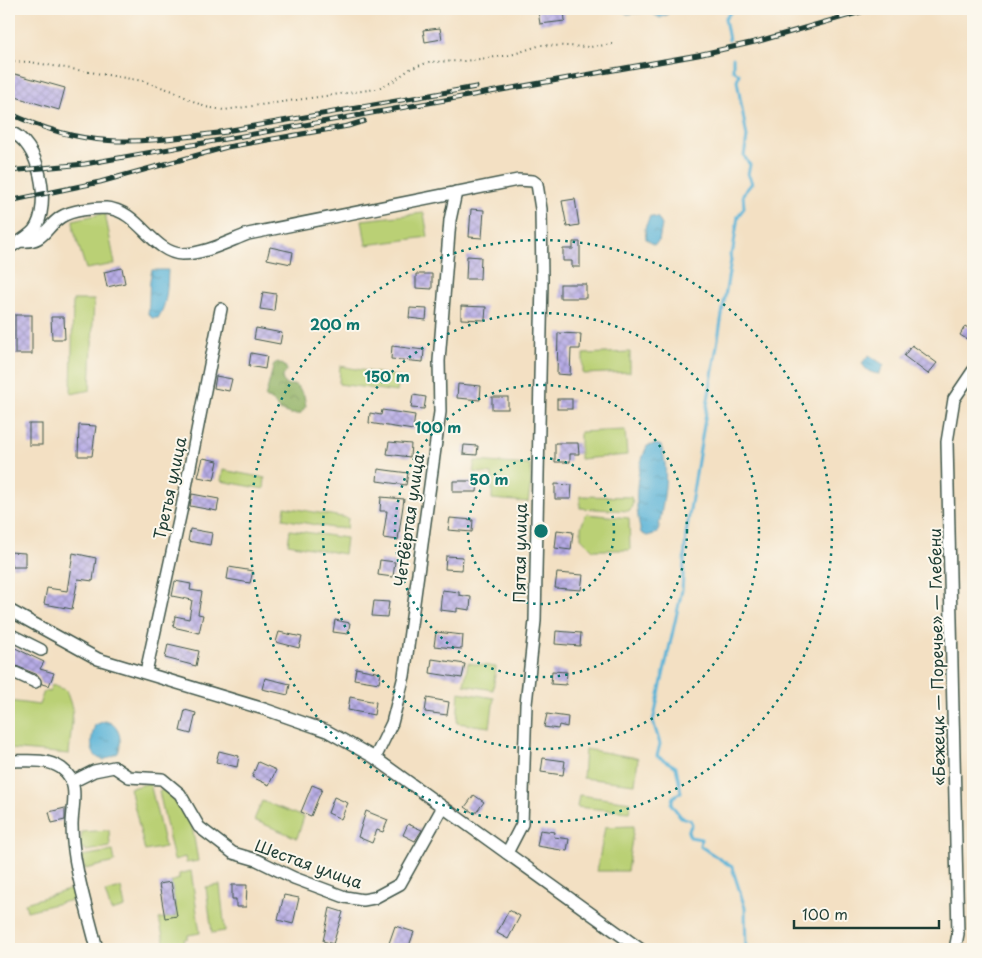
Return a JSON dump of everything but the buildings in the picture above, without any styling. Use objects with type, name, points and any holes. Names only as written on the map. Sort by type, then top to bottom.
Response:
[{"type":"street","points":[[9,132],[16,134],[27,144],[38,168],[43,194],[41,214],[34,230],[9,248]]},
{"type":"street","name":"Пятая улица","points":[[456,192],[518,180],[533,181],[539,189],[542,280],[535,621],[526,704],[522,824],[506,853]]},
{"type":"street","points":[[21,241],[31,242],[42,236],[61,217],[74,212],[104,208],[119,210],[163,247],[182,254],[220,245],[248,234],[456,192]]},
{"type":"street","name":"Четвёртая улица","points":[[374,758],[392,724],[404,676],[440,412],[440,352],[450,220],[456,192]]},
{"type":"street","name":"Третья улица","points":[[146,672],[182,508],[221,309]]},
{"type":"street","name":"«Бежецк — Поречье» — Глебени","points":[[955,949],[958,924],[947,442],[954,399],[973,371]]},
{"type":"street","points":[[9,610],[98,659],[264,709],[326,731],[374,758],[640,949]]},
{"type":"street","points":[[9,634],[41,650]]},
{"type":"street","points":[[9,670],[35,682]]},
{"type":"street","points":[[9,761],[41,760],[61,768],[72,782],[75,797],[72,826],[79,871],[97,949]]},
{"type":"street","name":"Шестая улица","points":[[72,782],[94,771],[114,767],[129,777],[162,779],[180,794],[199,826],[210,837],[232,853],[257,860],[294,878],[345,897],[363,900],[374,898],[400,884],[443,808]]},
{"type":"path","points":[[9,61],[30,62],[143,81],[173,91],[205,107],[224,110],[376,89],[392,82],[410,69],[429,62],[464,61],[510,55],[541,45],[590,47],[613,44]]},
{"type":"green space","points":[[105,213],[115,264],[86,269],[74,231],[73,220]]},
{"type":"green space","points":[[424,213],[428,237],[366,245],[362,220]]},
{"type":"green space","points":[[73,300],[94,300],[90,390],[71,394]]},
{"type":"green space","points":[[630,352],[630,372],[583,374],[583,354]]},
{"type":"green space","points":[[278,362],[285,366],[287,370],[282,378],[285,385],[296,385],[304,395],[306,406],[300,414],[290,414],[279,410],[274,402],[265,398],[274,364]]},
{"type":"green space","points":[[340,366],[399,377],[397,392],[339,384]]},
{"type":"green space","points":[[625,430],[627,455],[580,459],[580,432]]},
{"type":"green space","points":[[475,461],[530,465],[531,482],[528,502],[492,499],[492,474],[473,472]]},
{"type":"green space","points":[[223,470],[265,478],[264,489],[221,481]]},
{"type":"green space","points":[[580,496],[631,497],[633,503],[630,511],[580,508]]},
{"type":"green space","points":[[285,507],[348,518],[347,528],[333,528],[283,519]]},
{"type":"green space","points":[[586,514],[629,518],[630,550],[593,550],[581,538],[581,527]]},
{"type":"green space","points":[[290,530],[346,538],[344,554],[288,544]]},
{"type":"green space","points":[[468,663],[496,667],[493,690],[464,685]]},
{"type":"green space","points":[[52,685],[66,690],[73,711],[69,754],[9,749],[9,701],[39,705],[44,691],[49,692]]},
{"type":"green space","points":[[459,692],[494,698],[490,727],[457,723]]},
{"type":"green space","points":[[585,749],[638,758],[635,784],[583,778]]},
{"type":"green space","points":[[150,783],[165,847],[145,851],[130,788]]},
{"type":"green space","points":[[171,789],[190,814],[198,861],[186,863],[185,857],[174,860],[159,791]]},
{"type":"green space","points":[[579,795],[631,802],[629,812],[577,807]]},
{"type":"green space","points":[[262,801],[304,817],[297,838],[254,820]]},
{"type":"green space","points":[[634,826],[627,871],[597,871],[605,827]]},
{"type":"green space","points":[[109,830],[110,847],[86,851],[85,848],[79,849],[78,840],[81,839],[82,832]]},
{"type":"green space","points":[[113,851],[115,862],[85,869],[81,856]]},
{"type":"green space","points":[[191,871],[200,933],[188,935],[188,938],[184,939],[185,942],[180,943],[181,949],[166,949],[159,919],[177,916],[171,882],[179,879],[179,874]]},
{"type":"green space","points":[[220,885],[225,931],[212,933],[206,887]]},
{"type":"green space","points":[[121,888],[125,907],[111,911],[105,892]]},
{"type":"green space","points":[[72,889],[76,899],[27,911],[25,903]]},
{"type":"water","points":[[621,9],[670,9],[667,15],[660,18],[650,12],[627,14]]},
{"type":"water","points":[[650,216],[658,218],[662,225],[659,241],[654,245],[646,239],[645,228]]},
{"type":"water","points":[[152,270],[168,270],[165,300],[158,318],[152,318],[148,314]]},
{"type":"water","points":[[869,355],[884,365],[879,374],[869,371],[862,363]]},
{"type":"water","points":[[656,444],[661,446],[664,456],[665,489],[658,533],[647,536],[641,533],[637,512],[638,478],[647,446]]},
{"type":"water","points":[[105,721],[117,729],[120,743],[118,753],[104,760],[95,755],[93,751],[92,735],[95,725]]},
{"type":"waterway","points":[[729,40],[725,19],[733,9]]},
{"type":"waterway","points":[[733,58],[733,70],[739,74],[737,81],[747,137],[744,156],[750,165],[748,174],[752,183],[743,194],[744,208],[738,216],[733,250],[730,255],[731,260],[686,534],[682,590],[653,721],[660,744],[657,756],[676,767],[681,792],[673,797],[671,804],[681,817],[690,820],[692,824],[688,832],[690,837],[701,839],[700,846],[732,867],[745,908],[746,949]]},
{"type":"railway","points":[[9,171],[85,164],[698,55],[759,41],[871,9]]},
{"type":"railway","points":[[220,132],[476,87]]},
{"type":"railway","points":[[9,113],[66,134],[91,139],[142,141],[227,132]]},
{"type":"railway","points":[[9,201],[100,182],[227,147],[348,126],[364,121]]}]
